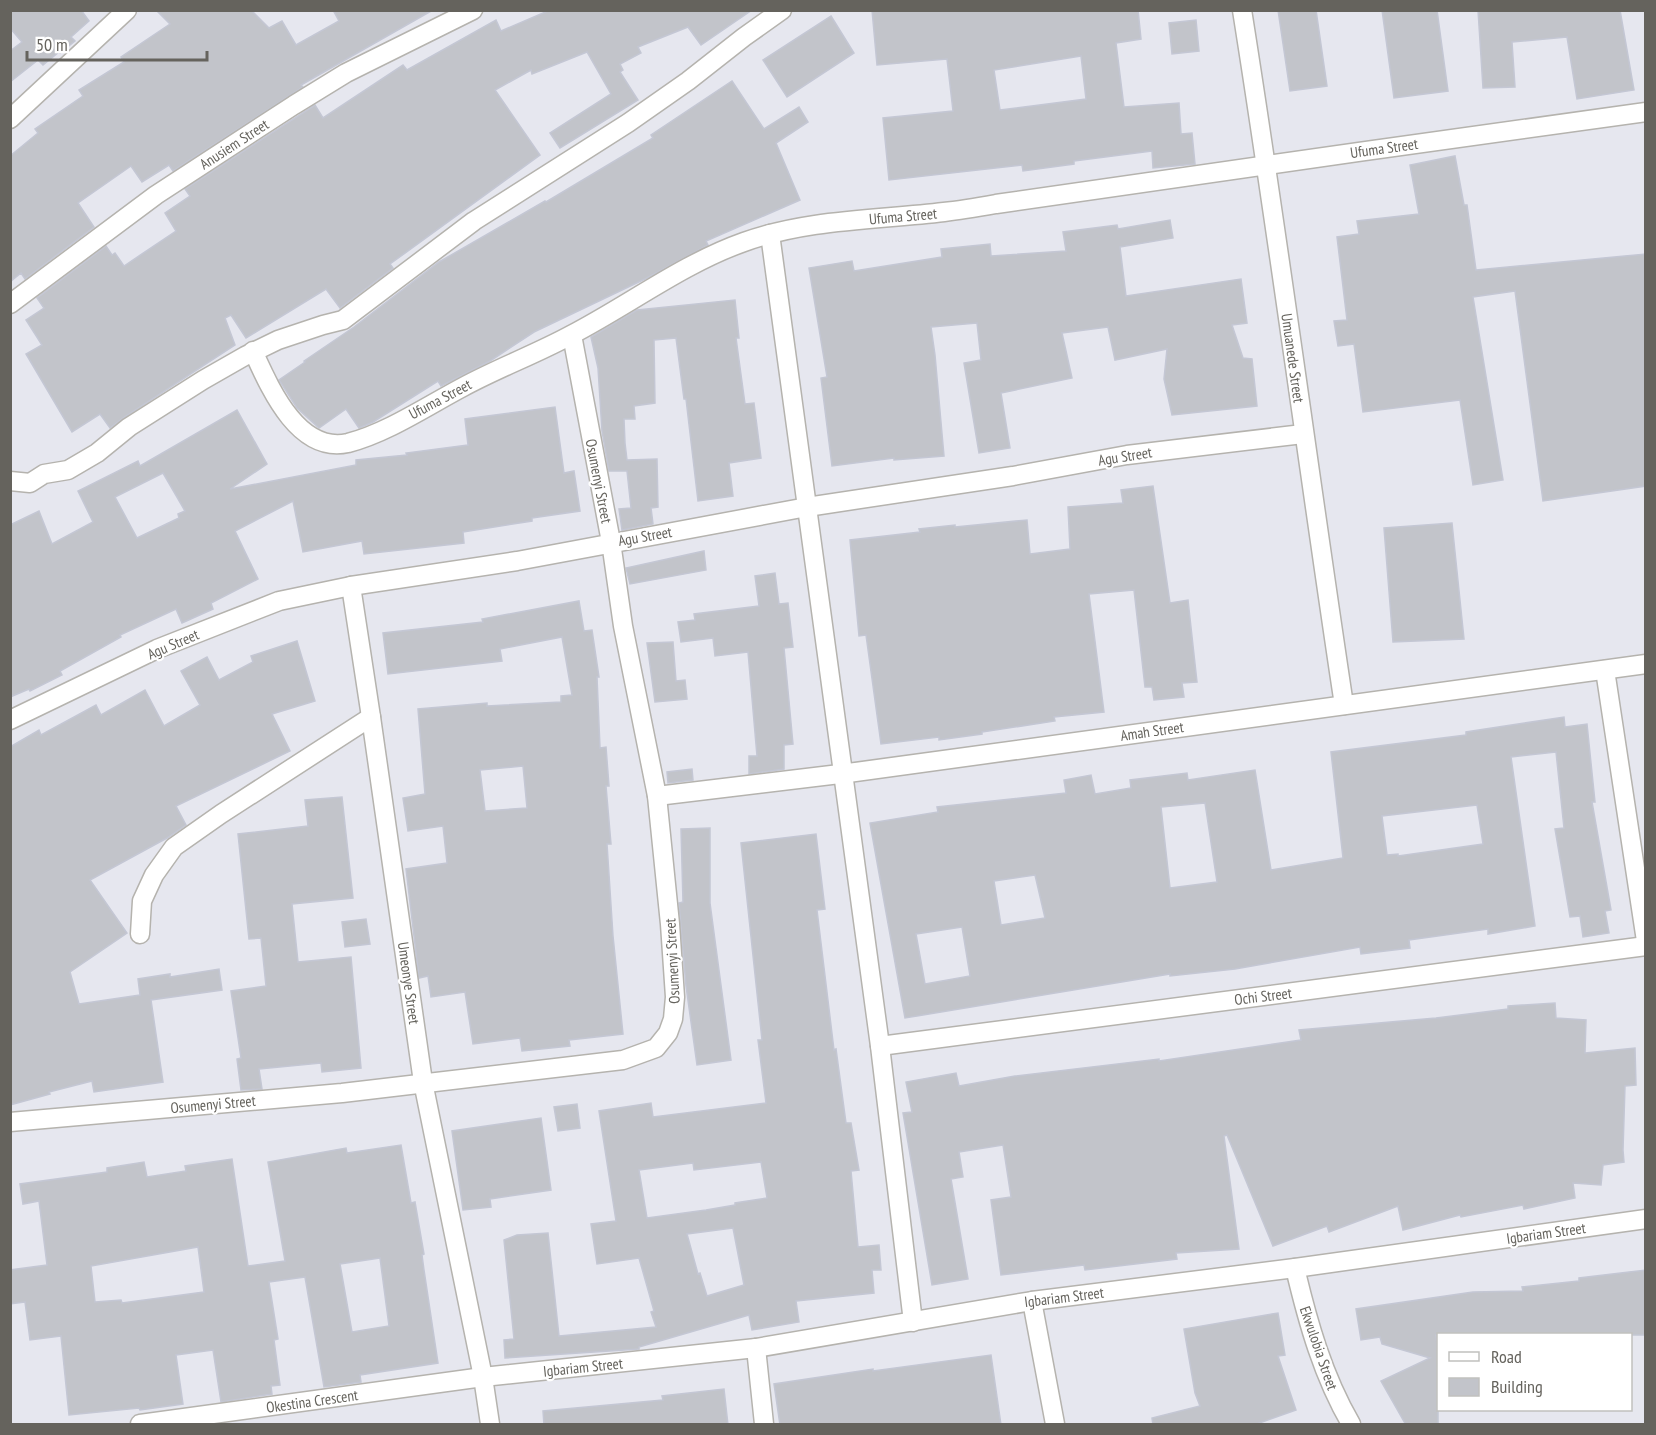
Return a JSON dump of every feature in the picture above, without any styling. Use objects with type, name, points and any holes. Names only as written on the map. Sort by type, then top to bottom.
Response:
[{"type":"street","points":[[10,119],[127,10]]},
{"type":"street","name":"Anusiem Street","points":[[10,304],[156,195],[294,105],[346,73],[473,10]]},
{"type":"street","points":[[10,481],[30,483],[44,474],[68,470],[97,453],[129,428],[203,380],[253,351],[323,325],[343,321],[474,221],[628,123],[782,10]]},
{"type":"street","name":"Umuanede Street","points":[[1242,10],[1344,705]]},
{"type":"street","name":"Ufuma Street","points":[[253,351],[267,379],[296,424],[306,435],[326,444],[350,442],[380,431],[481,377],[572,335],[680,272],[743,242],[770,234],[828,222],[944,212],[1266,164],[1646,112]]},
{"type":"street","points":[[770,234],[880,1046],[913,1322]]},
{"type":"street","name":"Osumenyi Street","points":[[10,1122],[342,1093],[623,1060],[656,1048],[669,1033],[674,1019],[675,997],[657,796],[623,626],[611,542],[572,335]]},
{"type":"street","name":"Agu Street","points":[[10,720],[157,650],[279,601],[351,586],[517,561],[807,507],[1013,476],[1127,455],[1303,434]]},
{"type":"street","name":"Umeonye Street","points":[[351,586],[423,1082],[483,1377],[490,1425]]},
{"type":"street","name":"Amah Street","points":[[657,796],[843,774],[1646,663]]},
{"type":"street","points":[[1605,670],[1646,941]]},
{"type":"street","points":[[140,934],[142,901],[154,874],[174,847],[371,717]]},
{"type":"street","name":"Ochi Street","points":[[880,1046],[1646,946]]},
{"type":"street","name":"Igbariam Street","points":[[483,1377],[756,1348],[1032,1301],[1295,1268],[1646,1219]]},
{"type":"street","name":"Ekwulobia Street","points":[[1295,1268],[1307,1319],[1323,1365],[1351,1425]]},
{"type":"street","points":[[1032,1301],[1055,1425]]},
{"type":"street","points":[[756,1348],[764,1425]]},
{"type":"street","name":"Okestina Crescent","points":[[140,1425],[483,1377]]},
{"type":"building","points":[[10,10],[81,10],[89,21],[71,37],[75,41],[60,53],[43,65],[38,60],[10,82],[10,51],[22,42],[10,28]]},
{"type":"building","points":[[156,10],[251,10],[269,28],[282,21],[296,45],[339,21],[333,10],[433,10],[301,85],[303,87],[173,171],[169,165],[142,182],[131,166],[78,203],[94,227],[25,279],[21,273],[10,282],[10,156],[38,133],[35,129],[83,96],[79,90],[124,62],[121,57],[170,24]]},
{"type":"building","points":[[550,10],[752,10],[701,45],[688,27],[638,47],[641,53],[620,64],[623,70],[620,72],[638,100],[560,148],[550,133],[611,94],[587,52],[532,74],[531,70],[495,90],[540,155],[390,264],[393,268],[340,308],[326,289],[246,338],[231,315],[225,318],[235,345],[110,428],[100,414],[72,432],[26,354],[42,345],[26,320],[44,308],[37,298],[106,246],[112,255],[115,253],[124,266],[176,231],[165,213],[190,196],[185,189],[315,105],[323,118],[403,65],[407,70],[496,20],[501,31]]},
{"type":"building","points":[[872,10],[1138,10],[1141,39],[1116,43],[1124,107],[1179,103],[1181,134],[1192,133],[1195,164],[1153,168],[1152,151],[1074,161],[1074,164],[1023,171],[1022,165],[889,180],[883,118],[953,111],[947,59],[877,65]],"holes":[[[1081,56],[1086,99],[1000,110],[994,70]]]},
{"type":"building","points":[[1278,10],[1316,10],[1327,86],[1290,91]]},
{"type":"building","points":[[1382,10],[1437,10],[1448,91],[1394,98]]},
{"type":"building","points":[[1478,10],[1620,10],[1634,90],[1577,99],[1567,37],[1512,42],[1515,87],[1483,88]]},
{"type":"building","points":[[831,16],[854,53],[787,97],[763,60]]},
{"type":"building","points":[[1196,20],[1199,51],[1172,54],[1169,23]]},
{"type":"building","points":[[732,81],[764,129],[799,107],[808,122],[776,143],[800,200],[706,241],[708,245],[645,279],[534,332],[490,361],[441,386],[438,381],[373,422],[359,428],[346,409],[319,428],[297,408],[279,380],[304,361],[354,327],[439,262],[653,138],[651,135]]},
{"type":"building","points":[[1455,156],[1464,205],[1467,205],[1476,270],[1646,254],[1646,486],[1543,501],[1515,291],[1473,297],[1503,480],[1473,485],[1460,400],[1363,412],[1354,344],[1338,346],[1334,321],[1347,320],[1337,237],[1359,234],[1357,221],[1419,214],[1410,165]]},
{"type":"building","points":[[1170,220],[1173,238],[1120,247],[1126,296],[1241,279],[1247,323],[1232,325],[1243,358],[1252,359],[1257,406],[1172,415],[1164,379],[1167,349],[1115,360],[1108,327],[1062,333],[1072,378],[1001,393],[1010,448],[979,453],[964,363],[981,360],[977,323],[931,327],[944,456],[894,460],[894,458],[832,466],[821,378],[827,377],[809,268],[852,261],[854,271],[942,257],[941,249],[990,244],[991,256],[1066,251],[1063,232],[1117,225],[1118,229]]},
{"type":"building","points":[[735,300],[739,338],[736,338],[745,404],[754,403],[761,458],[729,463],[733,496],[698,501],[676,338],[654,340],[655,403],[634,406],[635,419],[624,419],[627,460],[657,459],[658,507],[651,508],[653,524],[622,530],[619,509],[631,508],[627,471],[609,471],[602,431],[598,368],[591,337],[637,310]]},
{"type":"building","points":[[555,407],[564,473],[574,471],[580,511],[463,532],[464,543],[364,554],[362,541],[303,552],[293,501],[235,531],[258,579],[211,603],[213,609],[182,623],[176,609],[120,635],[121,637],[60,671],[62,675],[30,691],[29,689],[10,697],[10,525],[39,511],[52,544],[93,522],[78,491],[138,461],[140,466],[237,410],[267,464],[230,489],[356,465],[356,460],[407,455],[406,453],[468,445],[465,419]],"holes":[[[163,473],[185,511],[178,514],[179,518],[137,538],[115,497]]]},
{"type":"building","points":[[1153,486],[1170,603],[1188,600],[1197,682],[1182,683],[1184,697],[1154,700],[1152,687],[1145,687],[1134,590],[1089,594],[1104,712],[1054,717],[1055,721],[982,732],[982,734],[881,744],[866,635],[859,636],[850,540],[920,532],[919,529],[1027,520],[1030,554],[1070,549],[1068,507],[1123,503],[1121,490]]},
{"type":"building","points":[[1452,523],[1464,639],[1393,642],[1384,528]]},
{"type":"building","points":[[704,551],[706,570],[630,584],[626,568]]},
{"type":"building","points":[[775,573],[779,604],[788,603],[793,647],[784,648],[793,744],[784,745],[784,769],[749,774],[749,756],[757,756],[748,652],[715,656],[713,638],[681,642],[678,622],[695,620],[694,614],[759,606],[755,576]]},
{"type":"building","points":[[579,601],[584,631],[592,630],[599,677],[597,677],[600,748],[606,747],[609,786],[606,786],[611,844],[607,844],[623,1034],[569,1040],[570,1046],[522,1051],[520,1038],[473,1044],[465,992],[431,997],[428,976],[419,978],[406,869],[447,863],[443,826],[408,831],[403,798],[425,794],[418,709],[487,703],[487,706],[561,702],[561,696],[572,695],[562,637],[500,649],[502,661],[388,674],[383,633],[483,622],[482,619]],"holes":[[[523,766],[527,808],[485,811],[480,770]]]},
{"type":"building","points":[[297,641],[315,701],[272,714],[290,751],[176,806],[186,825],[167,838],[90,880],[127,933],[70,972],[79,1004],[140,995],[138,979],[170,974],[170,977],[219,969],[222,990],[151,1000],[163,1082],[94,1092],[92,1081],[10,1105],[10,747],[39,730],[41,735],[96,705],[101,715],[145,690],[164,726],[200,705],[181,671],[207,657],[219,680],[253,662],[251,656]]},
{"type":"building","points":[[673,642],[676,681],[685,680],[687,699],[655,702],[647,643]]},
{"type":"building","points":[[1564,717],[1565,727],[1587,724],[1595,802],[1592,802],[1611,910],[1605,911],[1609,933],[1583,937],[1580,916],[1570,917],[1555,829],[1564,828],[1556,752],[1511,757],[1535,926],[1488,934],[1488,929],[1409,940],[1410,948],[1361,954],[1360,947],[1235,969],[1170,976],[1170,974],[905,1018],[870,823],[938,812],[937,807],[1066,793],[1064,780],[1091,775],[1095,794],[1131,788],[1130,780],[1187,773],[1188,780],[1255,770],[1271,870],[1343,858],[1331,752],[1466,735],[1466,732]],"holes":[[[1205,803],[1217,882],[1170,888],[1161,807]],[[1477,805],[1483,844],[1398,856],[1398,854],[1387,855],[1382,816]],[[1035,875],[1045,918],[1001,925],[994,881]],[[962,927],[970,976],[925,984],[916,934]]]},
{"type":"building","points":[[692,769],[693,780],[668,783],[667,772]]},
{"type":"building","points":[[342,797],[353,898],[292,904],[298,962],[351,957],[361,1068],[322,1072],[321,1063],[259,1069],[262,1089],[241,1090],[237,1059],[241,1058],[231,991],[266,986],[261,938],[249,939],[238,834],[308,826],[305,800]]},
{"type":"building","points":[[710,828],[710,903],[731,1060],[697,1065],[686,986],[679,903],[683,902],[681,829]]},
{"type":"building","points":[[816,834],[825,909],[817,910],[834,1050],[836,1049],[846,1123],[851,1123],[859,1170],[851,1171],[858,1247],[879,1245],[881,1270],[872,1270],[874,1293],[796,1301],[799,1322],[752,1330],[749,1315],[639,1347],[639,1349],[505,1358],[504,1340],[514,1339],[504,1240],[517,1235],[548,1233],[559,1336],[656,1327],[651,1312],[654,1311],[639,1258],[597,1264],[591,1224],[616,1221],[599,1111],[651,1103],[653,1117],[766,1103],[758,1040],[762,1040],[741,843]],"holes":[[[761,1162],[767,1198],[706,1210],[647,1218],[639,1170],[693,1163],[694,1170]],[[733,1228],[744,1285],[707,1296],[700,1273],[698,1274],[687,1234]]]},
{"type":"building","points":[[366,919],[370,944],[345,947],[342,922]]},
{"type":"building","points":[[1555,1003],[1556,1018],[1586,1020],[1585,1053],[1635,1048],[1636,1085],[1625,1086],[1624,1162],[1603,1165],[1601,1185],[1573,1183],[1575,1198],[1524,1209],[1523,1205],[1461,1217],[1460,1215],[1403,1230],[1398,1206],[1329,1232],[1327,1226],[1273,1246],[1227,1135],[1224,1136],[1239,1249],[1176,1253],[1177,1259],[1085,1270],[1084,1265],[1001,1275],[991,1200],[1011,1197],[1003,1145],[959,1152],[963,1177],[951,1179],[968,1279],[932,1285],[903,1113],[912,1112],[906,1082],[956,1073],[959,1086],[1015,1076],[1159,1059],[1159,1061],[1301,1040],[1299,1030],[1436,1018],[1508,1009],[1508,1006]]},
{"type":"building","points":[[577,1104],[580,1128],[558,1131],[554,1107]]},
{"type":"building","points":[[541,1118],[551,1190],[490,1199],[491,1207],[463,1210],[452,1131]]},
{"type":"building","points":[[401,1145],[411,1203],[415,1202],[424,1254],[422,1255],[438,1363],[360,1375],[361,1382],[324,1387],[305,1277],[269,1282],[278,1339],[274,1340],[280,1385],[271,1386],[272,1394],[221,1402],[213,1350],[176,1355],[183,1404],[140,1410],[139,1408],[69,1415],[61,1336],[30,1340],[25,1302],[10,1304],[10,1270],[47,1265],[39,1201],[23,1204],[20,1184],[107,1172],[107,1168],[144,1162],[147,1177],[186,1171],[185,1166],[232,1159],[248,1266],[285,1261],[268,1162],[346,1148],[347,1153]],"holes":[[[198,1247],[204,1292],[122,1303],[121,1300],[95,1302],[91,1266]],[[380,1258],[389,1326],[352,1332],[340,1264]]]},
{"type":"building","points":[[1646,1270],[1646,1335],[1632,1335],[1632,1333],[1437,1333],[1438,1425],[1406,1425],[1381,1381],[1430,1358],[1382,1344],[1380,1337],[1361,1340],[1356,1309],[1473,1292],[1523,1291],[1522,1287],[1579,1281],[1579,1278]]},
{"type":"building","points":[[1278,1313],[1285,1355],[1278,1356],[1296,1410],[1254,1425],[1153,1425],[1152,1418],[1200,1406],[1195,1393],[1184,1329]]},
{"type":"building","points":[[991,1355],[1001,1425],[780,1425],[774,1384]]},
{"type":"building","points":[[724,1389],[728,1425],[544,1425],[543,1411],[663,1400],[662,1396]]}]
